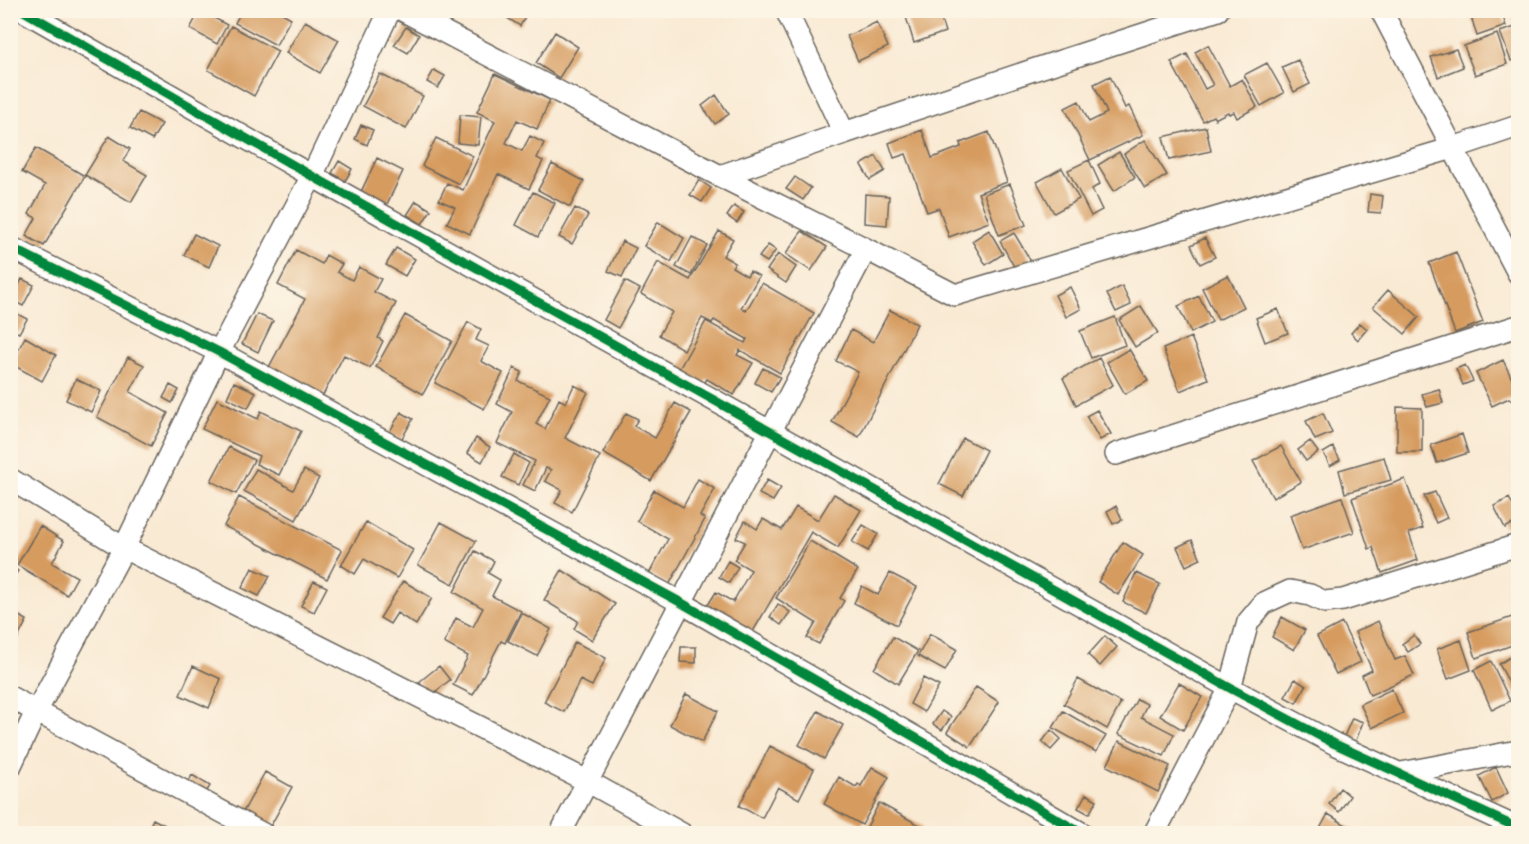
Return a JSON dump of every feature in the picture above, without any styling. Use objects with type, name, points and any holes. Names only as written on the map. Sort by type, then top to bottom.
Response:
[{"type":"street","points":[[22,10],[312,176],[1230,688],[1335,744],[1518,828]]},
{"type":"street","points":[[10,767],[36,712],[124,548],[219,352],[312,176],[390,10]]},
{"type":"street","points":[[402,10],[720,176],[955,295],[1453,148],[1518,126]]},
{"type":"street","points":[[786,10],[844,133]]},
{"type":"street","points":[[720,176],[1030,70],[1218,10]]},
{"type":"street","points":[[1381,10],[1518,273]]},
{"type":"street","points":[[10,247],[219,352],[680,602],[1083,834]]},
{"type":"street","points":[[560,834],[866,249]]},
{"type":"street","points":[[1116,454],[1518,326]]},
{"type":"street","points":[[10,479],[124,548],[587,781],[682,834]]},
{"type":"street","points":[[1154,834],[1230,688],[1248,622],[1264,603],[1290,591],[1325,602],[1344,600],[1518,545]]},
{"type":"street","points":[[10,697],[263,834]]},
{"type":"street","points":[[1401,773],[1518,751]]},
{"type":"building","points":[[200,10],[227,25],[217,44],[190,29]]},
{"type":"building","points":[[242,10],[277,10],[291,18],[276,45],[235,23]]},
{"type":"building","points":[[495,10],[529,10],[520,26]]},
{"type":"building","points":[[924,10],[938,10],[945,32],[914,43],[906,17]]},
{"type":"building","points":[[1469,10],[1501,10],[1506,26],[1477,36]]},
{"type":"building","points":[[1511,10],[1518,10],[1518,20],[1514,21]]},
{"type":"building","points":[[305,21],[339,40],[320,73],[286,53]]},
{"type":"building","points":[[877,22],[888,47],[858,61],[847,36]]},
{"type":"building","points":[[231,26],[278,51],[254,96],[208,70]]},
{"type":"building","points":[[1518,26],[1518,58],[1511,61],[1500,32]]},
{"type":"building","points":[[406,27],[419,35],[408,53],[394,45]]},
{"type":"building","points":[[555,32],[578,47],[559,78],[536,63]]},
{"type":"building","points":[[1497,34],[1507,64],[1475,75],[1464,46]]},
{"type":"building","points":[[1208,45],[1230,86],[1242,79],[1257,107],[1237,118],[1234,112],[1229,114],[1228,112],[1215,119],[1213,116],[1203,121],[1171,62],[1187,54],[1205,89],[1213,85],[1195,52]]},
{"type":"building","points":[[1456,49],[1463,67],[1438,77],[1431,57]]},
{"type":"building","points":[[1298,60],[1310,84],[1294,92],[1282,67]]},
{"type":"building","points":[[1267,63],[1284,93],[1261,106],[1244,75]]},
{"type":"building","points":[[434,70],[445,76],[438,88],[427,82]]},
{"type":"building","points":[[380,74],[423,96],[406,129],[363,106]]},
{"type":"building","points":[[495,74],[550,100],[537,129],[517,120],[506,143],[522,151],[530,136],[544,143],[537,158],[543,161],[529,189],[498,174],[470,234],[447,223],[455,207],[439,200],[447,183],[463,190],[495,121],[477,112]]},
{"type":"building","points":[[1110,76],[1125,108],[1129,106],[1143,135],[1090,160],[1065,108],[1079,101],[1089,122],[1107,113],[1094,84]]},
{"type":"building","points":[[716,95],[729,114],[715,124],[702,106]]},
{"type":"building","points":[[139,112],[162,124],[152,140],[130,128]]},
{"type":"building","points":[[460,115],[481,117],[478,145],[458,143]]},
{"type":"building","points":[[361,125],[373,130],[367,145],[355,139]]},
{"type":"building","points":[[1206,127],[1211,151],[1169,160],[1163,137]]},
{"type":"building","points":[[922,130],[932,158],[961,147],[960,143],[989,132],[1007,182],[978,193],[989,222],[949,237],[939,208],[927,212],[906,154],[894,158],[889,143]]},
{"type":"building","points":[[109,136],[130,149],[123,161],[147,175],[131,202],[85,175]]},
{"type":"building","points":[[436,138],[473,156],[459,184],[422,166]]},
{"type":"building","points":[[1145,140],[1167,175],[1145,189],[1124,154]]},
{"type":"building","points":[[36,148],[85,176],[44,246],[26,236],[36,218],[29,214],[45,185],[22,172]]},
{"type":"building","points":[[1119,152],[1135,177],[1114,191],[1098,165]]},
{"type":"building","points":[[876,156],[885,171],[870,180],[861,165]]},
{"type":"building","points":[[377,158],[403,171],[386,206],[360,194]]},
{"type":"building","points":[[1089,160],[1100,184],[1092,189],[1102,210],[1091,216],[1068,170]]},
{"type":"building","points":[[339,161],[352,169],[345,181],[332,173]]},
{"type":"building","points":[[552,164],[584,181],[570,207],[538,190]]},
{"type":"building","points":[[1062,168],[1079,199],[1054,213],[1037,182]]},
{"type":"building","points":[[795,177],[811,188],[803,200],[786,189]]},
{"type":"building","points":[[699,180],[711,188],[702,202],[690,195]]},
{"type":"building","points":[[1010,184],[1026,225],[999,235],[984,194]]},
{"type":"building","points":[[533,192],[555,203],[538,237],[516,225]]},
{"type":"building","points":[[865,194],[889,196],[887,225],[864,223]]},
{"type":"building","points":[[1370,194],[1383,196],[1381,213],[1368,212]]},
{"type":"building","points":[[416,201],[431,210],[422,224],[407,215]]},
{"type":"building","points":[[734,206],[744,212],[737,223],[727,216]]},
{"type":"building","points":[[575,208],[588,215],[572,244],[559,237]]},
{"type":"building","points":[[658,222],[684,238],[671,262],[644,246]]},
{"type":"building","points":[[989,230],[1003,254],[986,265],[972,241]]},
{"type":"building","points":[[719,231],[733,239],[723,256],[735,263],[732,267],[747,276],[750,271],[759,276],[741,308],[746,311],[762,283],[814,313],[780,373],[740,350],[737,355],[753,363],[734,395],[707,379],[703,385],[678,371],[706,321],[745,343],[747,339],[714,320],[712,323],[702,318],[684,350],[659,335],[672,312],[641,294],[658,262],[690,280]]},
{"type":"building","points":[[802,231],[827,247],[811,271],[786,254]]},
{"type":"building","points":[[1014,233],[1032,263],[1017,272],[1000,241]]},
{"type":"building","points":[[194,234],[218,246],[209,267],[184,255]]},
{"type":"building","points":[[692,237],[707,245],[691,275],[676,267]]},
{"type":"building","points":[[1205,238],[1215,257],[1200,264],[1191,245]]},
{"type":"building","points":[[622,241],[636,248],[622,277],[608,271]]},
{"type":"building","points":[[768,245],[776,250],[767,262],[759,257]]},
{"type":"building","points":[[396,248],[415,259],[405,276],[386,265]]},
{"type":"building","points":[[296,250],[322,264],[326,255],[342,264],[337,272],[352,280],[359,267],[381,279],[374,292],[396,303],[378,338],[383,341],[370,368],[344,355],[321,399],[267,371],[305,299],[278,285]]},
{"type":"building","points":[[1456,252],[1483,322],[1455,333],[1429,263]]},
{"type":"building","points":[[778,254],[796,267],[786,283],[767,270]]},
{"type":"building","points":[[1228,275],[1244,307],[1218,320],[1202,288]]},
{"type":"building","points":[[22,279],[34,285],[23,306],[11,300]]},
{"type":"building","points":[[625,281],[640,289],[618,328],[604,320]]},
{"type":"building","points":[[1122,286],[1131,305],[1116,312],[1107,294]]},
{"type":"building","points":[[1070,287],[1081,309],[1066,317],[1055,295]]},
{"type":"building","points":[[1388,290],[1419,317],[1405,334],[1373,307]]},
{"type":"building","points":[[1199,296],[1212,322],[1191,333],[1178,306]]},
{"type":"building","points":[[1141,306],[1158,333],[1135,347],[1119,320]]},
{"type":"building","points":[[1278,309],[1288,333],[1265,342],[1256,318]]},
{"type":"building","points":[[10,310],[27,319],[19,333],[10,329]]},
{"type":"building","points":[[890,310],[917,324],[859,437],[832,422],[858,372],[836,361],[851,330],[873,342]]},
{"type":"building","points":[[257,314],[273,321],[258,352],[242,344]]},
{"type":"building","points":[[405,315],[452,341],[423,394],[376,367]]},
{"type":"building","points":[[1115,317],[1125,345],[1091,358],[1080,331]]},
{"type":"building","points":[[468,322],[481,329],[476,340],[489,346],[481,361],[503,373],[484,409],[435,383]]},
{"type":"building","points":[[1360,323],[1367,329],[1358,340],[1351,333]]},
{"type":"building","points":[[25,337],[56,355],[42,381],[11,364]]},
{"type":"building","points":[[1191,337],[1208,379],[1180,391],[1163,349]]},
{"type":"building","points":[[1129,349],[1148,381],[1125,394],[1107,362]]},
{"type":"building","points":[[128,357],[144,365],[130,392],[168,413],[151,446],[97,417]]},
{"type":"building","points":[[1099,358],[1113,385],[1076,405],[1063,378]]},
{"type":"building","points":[[1503,360],[1512,379],[1518,376],[1518,396],[1492,406],[1476,373]]},
{"type":"building","points":[[1465,365],[1473,381],[1463,385],[1456,369]]},
{"type":"building","points":[[514,368],[522,372],[518,381],[550,396],[536,424],[545,429],[559,399],[566,403],[574,385],[588,392],[565,438],[600,456],[572,512],[555,503],[562,490],[545,481],[551,470],[546,468],[535,491],[523,485],[535,461],[497,443],[512,412],[497,404]]},
{"type":"building","points":[[763,368],[780,377],[771,392],[755,383]]},
{"type":"building","points":[[76,379],[101,391],[91,412],[66,400]]},
{"type":"building","points":[[234,382],[256,392],[248,408],[227,398]]},
{"type":"building","points":[[170,385],[179,390],[172,403],[163,398]]},
{"type":"building","points":[[1439,389],[1443,403],[1427,407],[1422,394]]},
{"type":"building","points":[[217,399],[258,419],[261,411],[301,431],[279,475],[256,464],[259,456],[202,429]]},
{"type":"building","points":[[675,403],[691,412],[651,481],[603,453],[626,413],[638,419],[634,426],[655,438]]},
{"type":"building","points":[[1397,407],[1422,408],[1422,452],[1397,452]]},
{"type":"building","points":[[1097,410],[1111,434],[1100,440],[1086,416]]},
{"type":"building","points":[[401,412],[413,419],[401,440],[389,433]]},
{"type":"building","points":[[1323,413],[1332,433],[1315,440],[1306,421]]},
{"type":"building","points":[[1462,434],[1468,453],[1437,463],[1431,445]]},
{"type":"building","points":[[476,438],[490,447],[482,462],[467,453]]},
{"type":"building","points":[[963,438],[986,450],[963,496],[939,484]]},
{"type":"building","points":[[1310,441],[1318,452],[1306,461],[1298,450]]},
{"type":"building","points":[[1281,446],[1301,482],[1273,498],[1253,461]]},
{"type":"building","points":[[229,447],[254,460],[236,494],[211,481]]},
{"type":"building","points":[[1333,447],[1340,460],[1330,466],[1323,453]]},
{"type":"building","points":[[514,454],[529,463],[518,485],[502,477]]},
{"type":"building","points":[[1384,457],[1391,480],[1345,493],[1339,470]]},
{"type":"building","points":[[256,469],[293,490],[304,470],[319,478],[296,520],[244,491]]},
{"type":"building","points":[[698,479],[715,489],[700,516],[705,519],[669,585],[649,574],[668,539],[637,521],[654,490],[683,507]]},
{"type":"building","points":[[1405,479],[1423,528],[1409,533],[1418,560],[1382,573],[1373,547],[1369,549],[1352,498]]},
{"type":"building","points":[[767,480],[781,488],[773,501],[759,494]]},
{"type":"building","points":[[1435,492],[1447,518],[1436,523],[1424,496]]},
{"type":"building","points":[[834,494],[861,510],[838,548],[811,532],[751,635],[706,608],[716,592],[733,602],[751,570],[734,560],[745,542],[736,538],[745,521],[757,529],[763,519],[782,530],[796,507],[818,520]]},
{"type":"building","points":[[239,497],[342,550],[327,579],[224,526]]},
{"type":"building","points":[[1342,497],[1354,532],[1302,550],[1290,515]]},
{"type":"building","points":[[1509,498],[1518,515],[1518,521],[1505,528],[1494,506]]},
{"type":"building","points":[[1116,506],[1122,520],[1113,524],[1107,511]]},
{"type":"building","points":[[366,522],[413,550],[397,578],[364,559],[355,574],[341,565]]},
{"type":"building","points":[[441,522],[476,541],[453,584],[418,565]]},
{"type":"building","points":[[863,525],[878,534],[868,551],[852,542]]},
{"type":"building","points":[[40,526],[64,541],[52,563],[77,577],[67,595],[17,565]]},
{"type":"building","points":[[1192,540],[1201,559],[1186,566],[1177,547]]},
{"type":"building","points":[[810,541],[858,570],[840,598],[844,601],[819,644],[807,638],[816,623],[776,598]]},
{"type":"building","points":[[1123,542],[1143,555],[1118,595],[1098,582]]},
{"type":"building","points":[[475,551],[494,561],[488,573],[500,580],[492,596],[521,611],[505,643],[501,641],[473,695],[453,685],[468,656],[444,643],[456,618],[473,627],[483,608],[454,592]]},
{"type":"building","points":[[728,561],[738,567],[729,583],[719,577]]},
{"type":"building","points":[[10,566],[18,571],[10,582]]},
{"type":"building","points":[[252,568],[270,576],[259,596],[242,588]]},
{"type":"building","points":[[562,570],[615,604],[592,640],[574,629],[578,621],[544,600]]},
{"type":"building","points":[[890,573],[917,587],[897,625],[854,603],[862,586],[878,595]]},
{"type":"building","points":[[1136,573],[1160,584],[1146,613],[1123,602]]},
{"type":"building","points":[[314,581],[327,587],[314,612],[301,606]]},
{"type":"building","points":[[403,581],[432,598],[416,625],[397,613],[390,624],[380,618]]},
{"type":"building","points":[[778,604],[790,612],[781,625],[770,617]]},
{"type":"building","points":[[10,611],[27,620],[12,649],[10,648]]},
{"type":"building","points":[[522,613],[551,629],[537,656],[508,641]]},
{"type":"building","points":[[1518,615],[1518,643],[1476,658],[1468,632]]},
{"type":"building","points":[[1282,617],[1305,630],[1294,650],[1272,637]]},
{"type":"building","points":[[1378,621],[1395,660],[1405,656],[1414,675],[1370,695],[1362,675],[1372,670],[1355,632]]},
{"type":"building","points":[[1342,623],[1361,662],[1336,674],[1317,636]]},
{"type":"building","points":[[930,634],[957,649],[945,671],[918,656]]},
{"type":"building","points":[[1414,635],[1420,644],[1408,652],[1402,644]]},
{"type":"building","points":[[1105,636],[1117,647],[1100,666],[1088,655]]},
{"type":"building","points":[[893,637],[918,651],[898,684],[874,669]]},
{"type":"building","points":[[1461,640],[1471,670],[1448,679],[1437,649]]},
{"type":"building","points":[[575,642],[606,658],[592,686],[580,680],[564,712],[544,702]]},
{"type":"building","points":[[681,647],[696,647],[696,663],[680,662]]},
{"type":"building","points":[[1518,652],[1518,699],[1499,664]]},
{"type":"building","points":[[1491,661],[1510,701],[1492,710],[1474,670]]},
{"type":"building","points":[[193,666],[221,679],[209,708],[180,695]]},
{"type":"building","points":[[439,666],[450,680],[430,696],[419,682]]},
{"type":"building","points":[[923,678],[939,686],[924,712],[910,704]]},
{"type":"building","points":[[1078,679],[1121,703],[1107,729],[1064,704]]},
{"type":"building","points":[[1295,679],[1306,686],[1296,703],[1285,697]]},
{"type":"building","points":[[1179,683],[1202,697],[1183,730],[1160,716]]},
{"type":"building","points":[[976,687],[999,702],[970,747],[947,732]]},
{"type":"building","points":[[1392,689],[1403,713],[1372,728],[1360,704]]},
{"type":"building","points":[[686,694],[718,711],[702,742],[670,725]]},
{"type":"building","points":[[1137,699],[1147,704],[1141,717],[1174,734],[1164,756],[1118,734]]},
{"type":"building","points":[[818,711],[843,725],[824,759],[799,745]]},
{"type":"building","points":[[942,711],[951,717],[942,730],[933,724]]},
{"type":"building","points":[[1063,711],[1106,736],[1096,752],[1053,728]]},
{"type":"building","points":[[1352,718],[1363,722],[1355,743],[1343,739]]},
{"type":"building","points":[[1051,730],[1061,739],[1051,750],[1042,742]]},
{"type":"building","points":[[1119,741],[1170,766],[1158,792],[1107,766]]},
{"type":"building","points":[[770,746],[814,769],[799,799],[778,787],[762,818],[739,806]]},
{"type":"building","points":[[872,767],[889,777],[862,825],[824,804],[839,777],[856,787],[858,784],[861,786]]},
{"type":"building","points":[[1496,767],[1508,793],[1492,802],[1479,776]]},
{"type":"building","points":[[265,772],[292,787],[266,834],[236,825]]},
{"type":"building","points":[[192,775],[210,786],[202,799],[185,789]]},
{"type":"building","points":[[1340,788],[1350,796],[1339,812],[1329,804]]},
{"type":"building","points":[[1086,794],[1097,800],[1089,814],[1078,808]]},
{"type":"building","points":[[879,803],[923,827],[919,834],[869,834],[865,831]]},
{"type":"building","points":[[1328,814],[1354,830],[1351,834],[1317,834]]},
{"type":"building","points":[[153,819],[182,834],[146,834]]},
{"type":"cycle path","points":[[22,10],[312,176],[1230,688],[1335,744],[1518,828]]},
{"type":"cycle path","points":[[10,247],[219,352],[680,602],[1083,834]]}]
